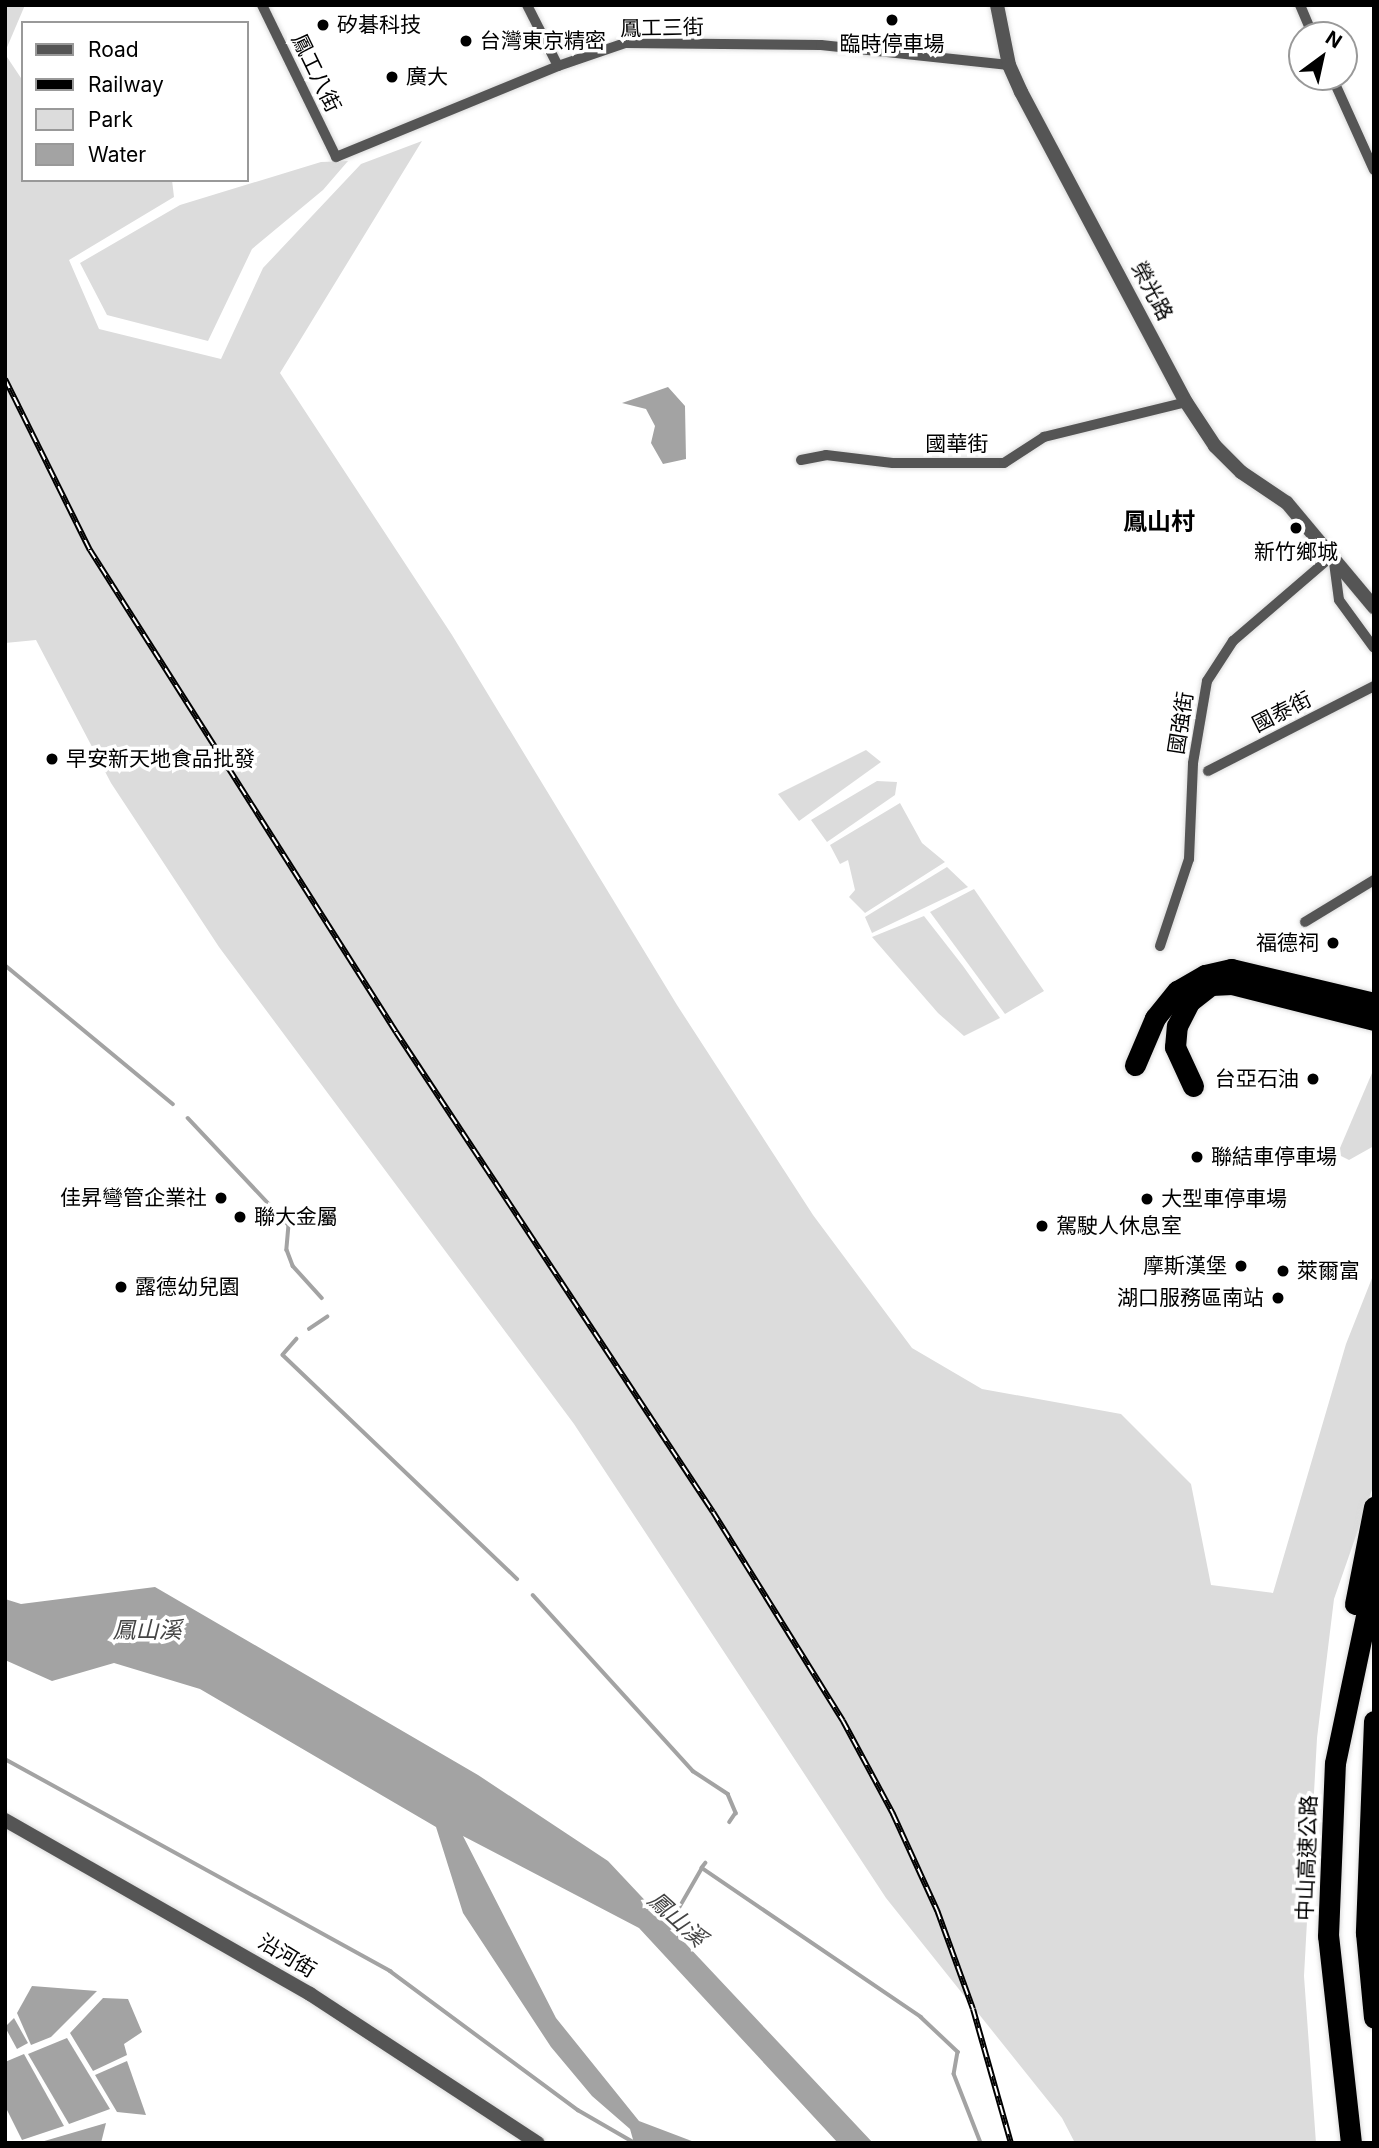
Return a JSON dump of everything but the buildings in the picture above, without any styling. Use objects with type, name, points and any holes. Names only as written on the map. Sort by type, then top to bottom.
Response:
[{"type":"highway","points":[[1135,1065],[1155,1018],[1177,991],[1205,975],[1231,969],[1374,1003]]},
{"type":"highway","points":[[1193,1086],[1175,1047],[1177,1026],[1189,1002],[1211,985],[1232,984],[1374,1020]]},
{"type":"highway","points":[[1335,1763],[1364,1541],[1374,1507]]},
{"type":"highway","name":"中山高速公路","points":[[1351,2143],[1328,1936],[1335,1763],[1374,1577]]},
{"type":"highway","points":[[1374,1721],[1366,1933],[1374,2018]]},
{"type":"street","name":"鳳工八街","points":[[262,5],[336,157]]},
{"type":"street","points":[[527,5],[558,66]]},
{"type":"street","name":"榮光路","points":[[997,5],[1009,65],[1186,402],[1215,446],[1241,472],[1287,503],[1374,607]]},
{"type":"street","name":"鳳工三街","points":[[336,157],[558,66],[625,43],[821,45],[1009,65]]},
{"type":"street","points":[[1338,91],[1374,170]]},
{"type":"street","name":"國華街","points":[[801,460],[826,455],[892,463],[1004,463],[1044,437],[1186,402]]},
{"type":"street","points":[[1333,555],[1339,600],[1374,648]]},
{"type":"street","name":"國強街","points":[[1160,946],[1189,859],[1193,763],[1207,681],[1233,641],[1281,595],[1333,555]]},
{"type":"street","name":"國泰街","points":[[1208,771],[1374,686]]},
{"type":"street","points":[[1305,922],[1374,880]]},
{"type":"street","name":"沿河街","points":[[5,1820],[299,1987],[538,2143]]},
{"type":"green space","points":[[5,5],[25,5],[5,52]]},
{"type":"green space","points":[[5,54],[21,78],[21,182],[172,182],[174,197],[69,260],[99,329],[221,359],[263,268],[361,164],[422,141],[280,373],[452,635],[677,1005],[813,1215],[912,1348],[982,1389],[1121,1414],[1191,1484],[1211,1585],[1273,1593],[1346,1344],[1374,1273],[1374,1484],[1334,1599],[1317,1738],[1304,1976],[1316,2143],[1075,2143],[1062,2118],[886,1898],[574,1424],[219,947],[111,783],[36,640],[5,643]]},
{"type":"green space","points":[[348,161],[323,190],[252,249],[208,341],[107,315],[80,263],[180,205],[321,162]]},
{"type":"green space","points":[[866,750],[881,762],[799,821],[778,794]]},
{"type":"green space","points":[[877,781],[897,782],[895,795],[827,842],[811,820]]},
{"type":"green space","points":[[900,803],[922,843],[945,862],[865,913],[849,897],[855,890],[848,860],[840,864],[830,845]]},
{"type":"green space","points":[[947,867],[968,887],[872,933],[865,917]]},
{"type":"green space","points":[[974,889],[1044,991],[1005,1014],[930,912]]},
{"type":"green space","points":[[924,916],[1000,1018],[964,1036],[938,1013],[872,937]]},
{"type":"green space","points":[[1372,1073],[1374,1146],[1349,1160],[1341,1156],[1340,1148]]},
{"type":"water","points":[[668,387],[685,406],[686,459],[663,464],[651,443],[655,426],[646,409],[622,403]]},
{"type":"water","name":"鳳山溪","points":[[155,1587],[478,1775],[608,1861],[873,2143],[838,2143],[639,1928],[463,1836],[556,2018],[639,2121],[697,2143],[634,2143],[630,2129],[592,2096],[551,2047],[463,1913],[436,1827],[200,1689],[114,1663],[52,1681],[5,1660],[5,1599],[21,1604]]},
{"type":"water","points":[[32,1986],[97,1991],[51,2037],[31,2045],[17,2013]]},
{"type":"water","points":[[103,1998],[128,1999],[142,2032],[124,2044],[127,2055],[93,2071],[70,2033]]},
{"type":"water","points":[[14,2018],[28,2043],[17,2049],[5,2027]]},
{"type":"water","points":[[67,2038],[110,2109],[69,2124],[28,2054]]},
{"type":"water","points":[[24,2054],[64,2126],[22,2140],[5,2106],[5,2062]]},
{"type":"water","points":[[127,2061],[146,2115],[117,2112],[95,2075]]},
{"type":"water","points":[[106,2123],[101,2143],[41,2142]]},
{"type":"waterway","points":[[5,965],[173,1104]]},
{"type":"waterway","points":[[188,1118],[289,1225],[287,1250],[293,1266],[322,1298]]},
{"type":"waterway","points":[[309,1329],[327,1317]]},
{"type":"waterway","points":[[297,1339],[283,1355],[517,1579]]},
{"type":"waterway","points":[[533,1595],[693,1771],[728,1794],[736,1813],[730,1822]]},
{"type":"waterway","points":[[5,1759],[390,1971],[578,2110],[635,2143]]},
{"type":"waterway","points":[[706,1863],[702,1868],[921,2017],[958,2052],[954,2074],[981,2143]]},
{"type":"waterway","points":[[655,1916],[679,1908],[702,1868]]},
{"type":"railway","points":[[5,379],[90,550],[396,1032],[713,1512],[843,1721],[893,1814],[937,1910],[973,2009],[1011,2143]]},
{"type":"place","name":"臨時停車場","points":[[892,20]]},
{"type":"place","name":"矽碁科技","points":[[323,25]]},
{"type":"place","name":"台灣東京精密","points":[[466,41]]},
{"type":"place","name":"廣大","points":[[392,77]]},
{"type":"place","name":"新竹鄉城","points":[[1296,528]]},
{"type":"place","name":"早安新天地食品批發","points":[[52,759]]},
{"type":"place","name":"福德祠","points":[[1333,943]]},
{"type":"place","name":"台亞石油","points":[[1313,1079]]},
{"type":"place","name":"聯結車停車場","points":[[1197,1157]]},
{"type":"place","name":"佳昇彎管企業社","points":[[221,1198]]},
{"type":"place","name":"大型車停車場","points":[[1147,1199]]},
{"type":"place","name":"聯大金屬","points":[[240,1217]]},
{"type":"place","name":"駕駛人休息室","points":[[1042,1226]]},
{"type":"place","name":"摩斯漢堡","points":[[1241,1266]]},
{"type":"place","name":"萊爾富","points":[[1283,1271]]},
{"type":"place","name":"露德幼兒園","points":[[121,1287]]},
{"type":"place","name":"湖口服務區南站","points":[[1278,1298]]},
{"type":"district","name":"鳳山村","points":[[1159,522]]}]
